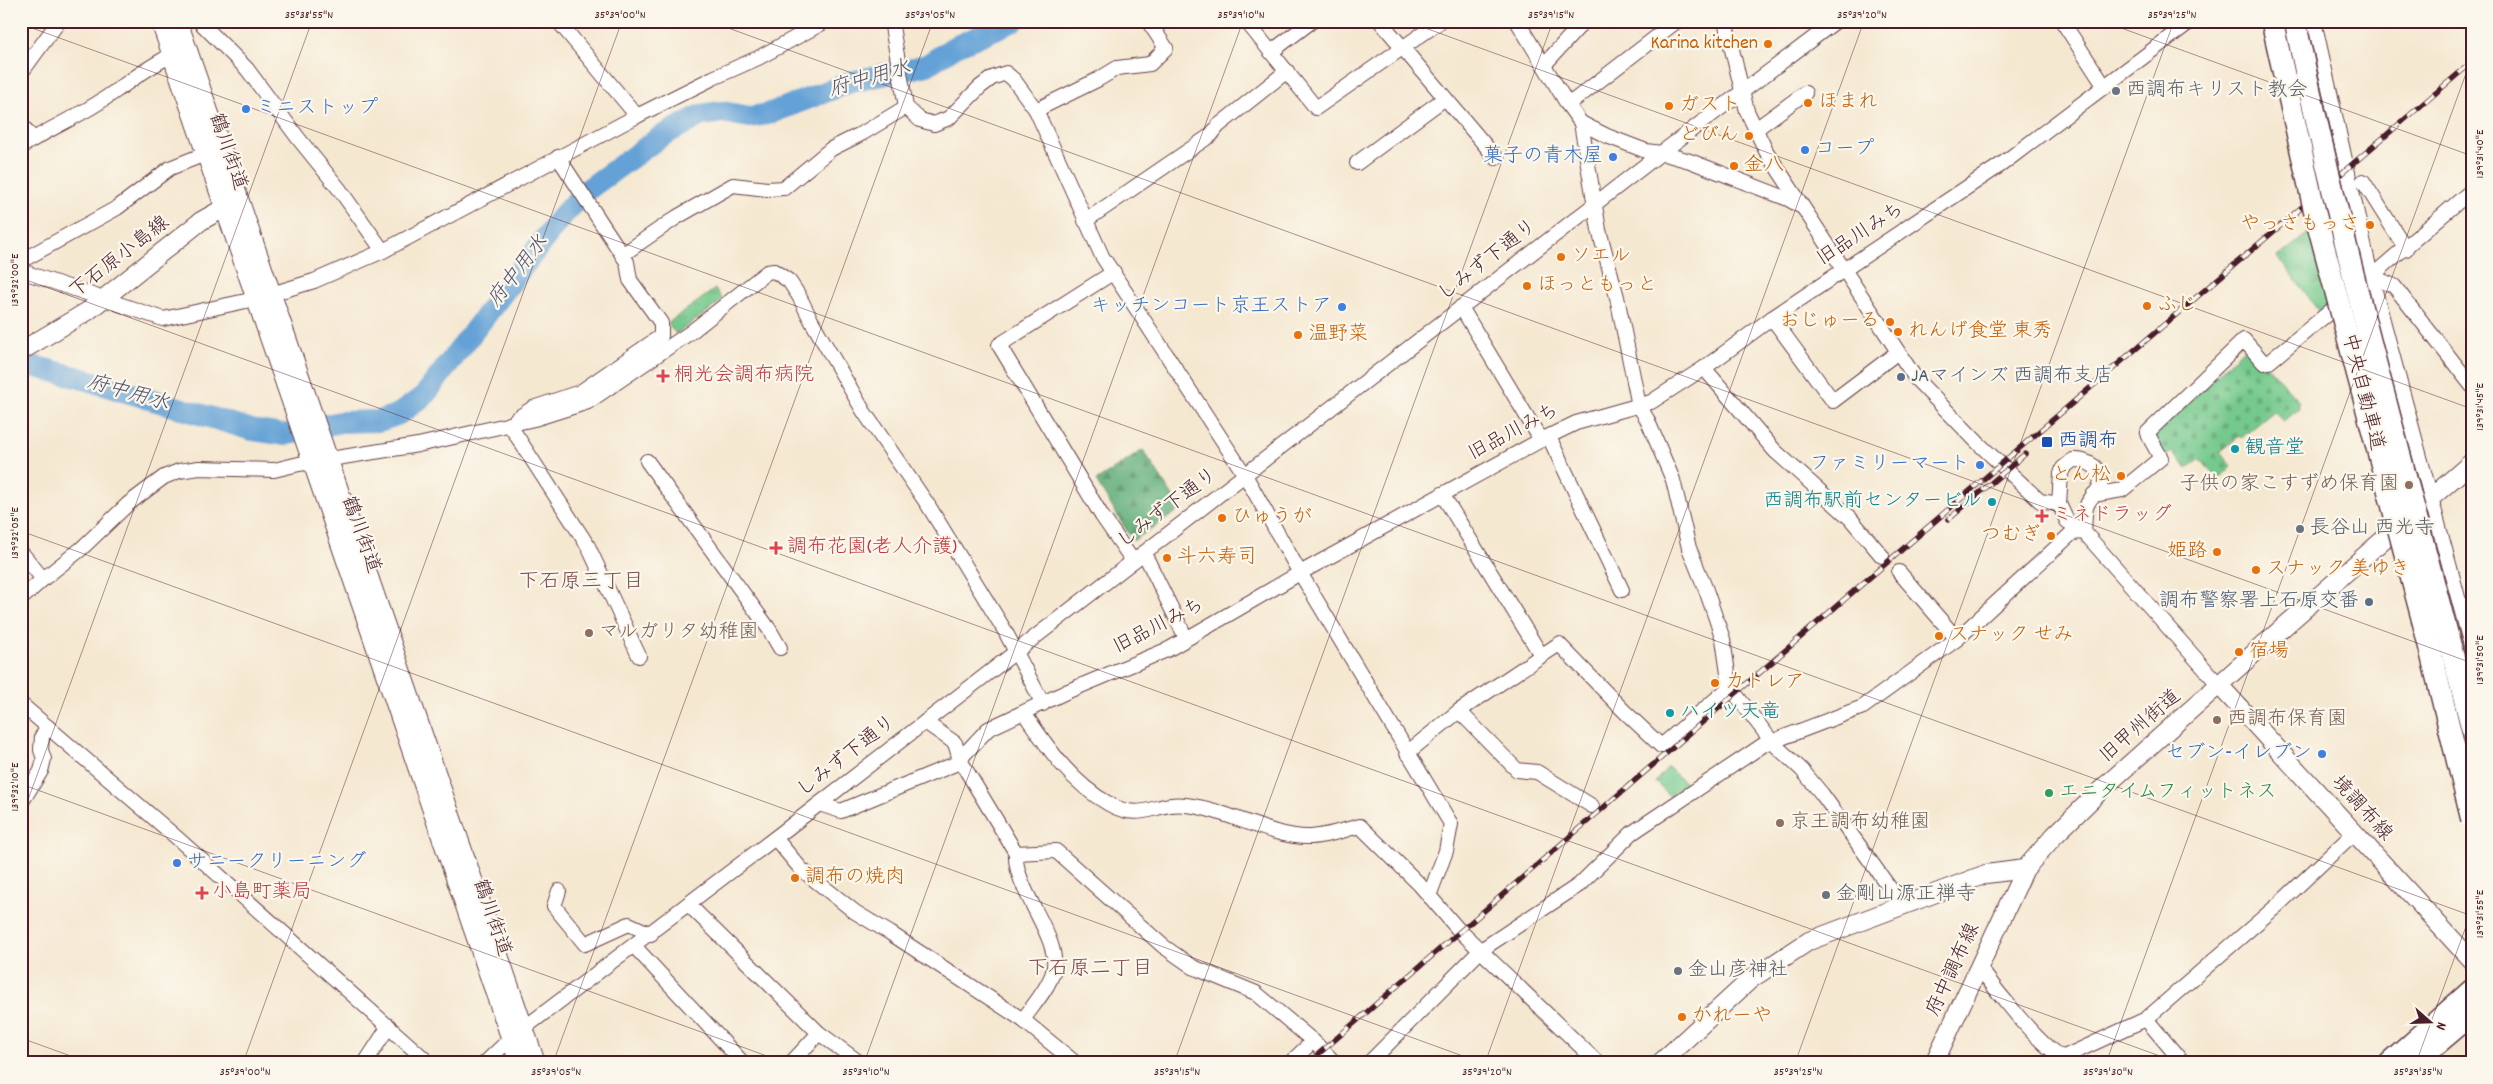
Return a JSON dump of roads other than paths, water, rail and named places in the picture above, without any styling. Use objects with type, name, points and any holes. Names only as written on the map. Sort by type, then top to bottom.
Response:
[{"type":"highway","name":"中央自動車道","points":[[2272,21],[2316,217],[2425,629],[2472,820]]},
{"type":"highway","name":"中央自動車道","points":[[2295,21],[2314,114],[2365,323],[2472,728]]},
{"type":"highway","points":[[2390,1063],[2472,990]]},
{"type":"highway","points":[[2414,1063],[2472,1014]]},
{"type":"highway","points":[[2423,1063],[2445,1037]]},
{"type":"main road","name":"鶴川街道","points":[[160,21],[300,428],[517,1034],[536,1063]]},
{"type":"main road","name":"鶴川街道","points":[[178,21],[328,454],[517,1034],[519,1063]]},
{"type":"main road","name":"下石原小島線","points":[[23,351],[74,321],[201,221],[240,199]]},
{"type":"main road","name":"旧甲州街道","points":[[2025,869],[2054,836],[2104,788],[2432,495],[2472,462]]},
{"type":"main road","name":"境調布線","points":[[2219,685],[2472,961]]},
{"type":"main road","points":[[1660,1063],[1751,979],[1809,941],[1833,930],[1986,874],[2025,869]]},
{"type":"main road","name":"府中調布線","points":[[1934,1063],[2025,869]]},
{"type":"street","points":[[21,73],[59,21]]},
{"type":"street","points":[[199,21],[248,69],[298,138],[340,190],[382,251]]},
{"type":"street","points":[[558,21],[637,116]]},
{"type":"street","points":[[21,271],[163,319],[255,299],[314,281],[382,251],[637,116],[758,58],[826,21]]},
{"type":"street","points":[[891,21],[900,82],[906,107],[920,120],[934,124],[949,118],[980,87],[992,78],[1006,73],[1014,80],[1036,110],[1102,256],[1114,272],[1185,386],[1245,475],[1300,573],[1407,753],[1452,824],[1446,851],[1429,896]]},
{"type":"street","points":[[1036,110],[1117,68],[1150,64],[1166,48],[1148,21]]},
{"type":"street","points":[[1246,21],[1316,108],[1441,21]]},
{"type":"street","points":[[1271,52],[1312,21]]},
{"type":"street","points":[[1380,21],[1496,158]]},
{"type":"street","points":[[1517,21],[1581,123],[1594,204],[1617,297],[1639,406],[1647,419],[1674,480],[1689,548],[1706,590],[1722,639],[1730,686],[1773,743],[1802,770],[1822,794],[1902,905]]},
{"type":"street","points":[[1544,65],[1584,21]]},
{"type":"street","points":[[1568,105],[1677,21]]},
{"type":"street","points":[[1725,21],[1747,111],[1766,151],[1898,352],[1933,398],[2040,501],[2062,510],[2085,509]]},
{"type":"street","name":"しみず下通り","points":[[485,1063],[517,1034],[775,838],[1661,152],[1836,21]]},
{"type":"street","points":[[2062,21],[2105,88]]},
{"type":"street","name":"旧品川みち","points":[[819,804],[841,811],[960,760],[988,730],[1156,655],[1545,438],[1576,423],[1651,402],[1704,368],[1772,318],[1967,189],[2105,88],[2191,21]]},
{"type":"street","points":[[2314,21],[2371,276],[2432,495],[2472,649]]},
{"type":"street","points":[[21,124],[27,143],[78,115],[157,62],[172,55]]},
{"type":"street","points":[[1085,221],[1211,135],[1218,126],[1287,71]]},
{"type":"street","points":[[1756,129],[1806,93]]},
{"type":"street","points":[[1357,162],[1445,98]]},
{"type":"street","points":[[622,255],[677,217],[733,185],[767,189],[784,188],[831,149],[863,133],[906,107]]},
{"type":"street","points":[[1581,123],[1607,136],[1646,151],[1661,152],[1788,199],[1803,208]]},
{"type":"street","points":[[21,261],[117,208],[170,168],[206,154]]},
{"type":"street","points":[[509,424],[533,408],[580,392],[661,336],[662,323],[630,280],[626,262],[622,255],[558,157]]},
{"type":"street","points":[[2363,181],[2406,249]]},
{"type":"street","points":[[2093,495],[2122,490],[2161,458],[2147,433],[2244,340],[2264,363],[2269,362],[2406,249],[2472,190]]},
{"type":"street","points":[[21,599],[81,549],[128,504],[164,477],[179,471],[199,468],[274,470],[310,455],[418,445],[534,419],[588,402],[692,332],[767,272],[774,271],[788,281],[799,296],[864,412],[928,505],[1016,651],[1043,704]]},
{"type":"street","points":[[1114,272],[999,345],[1102,516],[1138,557],[1186,638]]},
{"type":"street","points":[[2371,276],[2394,286],[2472,386]]},
{"type":"street","points":[[1461,307],[1545,438],[1622,590]]},
{"type":"street","points":[[1772,318],[1833,401],[1898,352]]},
{"type":"street","points":[[1704,368],[1775,451],[1850,518],[1882,556]]},
{"type":"street","points":[[509,424],[588,546],[639,656]]},
{"type":"street","points":[[2084,532],[2085,509],[2090,497],[2100,487],[2099,473],[2090,463],[2074,460],[2063,468],[2062,510],[2072,526],[2084,532],[2219,685]]},
{"type":"street","points":[[648,461],[770,629],[780,648]]},
{"type":"street","points":[[1442,494],[1541,655]]},
{"type":"street","points":[[1369,1063],[1481,950],[1579,885],[1632,833],[1762,745],[1773,743],[1863,707],[1957,640],[2070,535],[2084,532]]},
{"type":"street","points":[[21,552],[43,579]]},
{"type":"street","points":[[1899,572],[1957,640]]},
{"type":"street","points":[[1407,753],[1459,711],[1559,644],[1661,746],[1730,686]]},
{"type":"street","points":[[21,704],[176,837],[429,1063]]},
{"type":"street","points":[[1459,711],[1517,770],[1537,772],[1592,806]]},
{"type":"street","points":[[1024,713],[1065,771],[1107,803],[1123,811],[1138,813],[1170,805],[1198,806],[1292,835],[1308,837],[1360,826],[1429,896],[1457,928],[1598,1063]]},
{"type":"street","points":[[925,722],[955,743],[960,760],[1016,853],[1015,862],[1020,880],[1041,920],[1055,961],[1049,983],[1023,1020]]},
{"type":"street","points":[[21,803],[41,771],[44,759],[40,750],[42,736],[48,727]]},
{"type":"street","points":[[1978,967],[2001,997],[2045,1044],[2061,1056],[2073,1053],[2146,1019],[2279,904],[2354,833]]},
{"type":"street","points":[[775,838],[801,869],[854,912],[890,933],[1023,1020],[1073,1062]]},
{"type":"street","points":[[1016,853],[1056,851],[1163,946],[1193,967],[1256,993],[1313,1041],[1335,1063]]},
{"type":"street","points":[[559,891],[554,906],[585,944],[629,924],[650,934]]},
{"type":"street","points":[[688,904],[819,1033],[860,1063]]},
{"type":"street","points":[[634,946],[743,1063]]},
{"type":"street","points":[[2146,1019],[2182,1063]]},
{"type":"street","points":[[365,1063],[389,1026]]},
{"type":"street","points":[[791,1063],[819,1033]]},
{"type":"street","points":[[1290,1063],[1313,1041]]},
{"type":"waterway","name":"府中用水","points":[[21,363],[80,378],[252,430],[284,435],[340,422],[379,421],[399,414],[424,396],[561,217],[587,190],[660,137],[701,115],[722,112],[750,117],[768,114],[851,82],[927,65],[954,47],[1014,21]]},
{"type":"railway","points":[[1308,1063],[2001,464],[2472,62]]},
{"type":"railway","points":[[1949,519],[2025,454]]},
{"type":"place","name":"Karina kitchen","points":[[1768,44]]},
{"type":"place","name":"西調布キリスト教会","points":[[2116,91]]},
{"type":"place","name":"ほまれ","points":[[1808,103]]},
{"type":"place","name":"ガスト","points":[[1669,106]]},
{"type":"place","name":"ミニストップ","points":[[246,109]]},
{"type":"place","name":"どびん","points":[[1749,136]]},
{"type":"place","name":"コープ","points":[[1805,150]]},
{"type":"place","name":"菓子の青木屋","points":[[1613,157]]},
{"type":"place","name":"金八","points":[[1734,166]]},
{"type":"place","name":"やっさもっさ","points":[[2370,225]]},
{"type":"place","name":"ソエル","points":[[1561,257]]},
{"type":"place","name":"ほっともっと","points":[[1527,286]]},
{"type":"place","name":"ふじ","points":[[2147,306]]},
{"type":"place","name":"キッチンコート京王ストア","points":[[1342,307]]},
{"type":"place","name":"おじゅーる","points":[[1890,322]]},
{"type":"place","name":"れんげ食堂 東秀","points":[[1898,332]]},
{"type":"place","name":"温野菜","points":[[1298,335]]},
{"type":"place","name":"桐光会調布病院","points":[[663,376]]},
{"type":"place","name":"JAマインズ 西調布支店","points":[[1901,377]]},
{"type":"place","name":"西調布","points":[[2047,442]]},
{"type":"place","name":"観音堂","points":[[2235,449]]},
{"type":"place","name":"ファミリーマート","points":[[1980,465]]},
{"type":"place","name":"とん松","points":[[2121,476]]},
{"type":"place","name":"子供の家こすずめ保育園","points":[[2409,485]]},
{"type":"place","name":"西調布駅前センタービル","points":[[1992,502]]},
{"type":"place","name":"ミネドラッグ","points":[[2042,516]]},
{"type":"place","name":"ひゅうが","points":[[1222,518]]},
{"type":"place","name":"長谷山 西光寺","points":[[2300,529]]},
{"type":"place","name":"つむぎ","points":[[2051,536]]},
{"type":"place","name":"調布花園(老人介護)","points":[[776,548]]},
{"type":"place","name":"姫路","points":[[2217,552]]},
{"type":"place","name":"斗六寿司","points":[[1167,558]]},
{"type":"place","name":"スナック 美ゆき","points":[[2256,570]]},
{"type":"place","name":"調布警察署上石原交番","points":[[2369,602]]},
{"type":"place","name":"マルガリタ幼稚園","points":[[589,633]]},
{"type":"place","name":"スナック せみ","points":[[1939,636]]},
{"type":"place","name":"宿場","points":[[2239,652]]},
{"type":"place","name":"カトレア","points":[[1715,683]]},
{"type":"place","name":"ハイツ天竜","points":[[1670,713]]},
{"type":"place","name":"西調布保育園","points":[[2217,720]]},
{"type":"place","name":"セブン-イレブン","points":[[2322,754]]},
{"type":"place","name":"エニタイムフィットネス","points":[[2049,793]]},
{"type":"place","name":"京王調布幼稚園","points":[[1780,823]]},
{"type":"place","name":"サニークリーニング","points":[[177,863]]},
{"type":"place","name":"調布の焼肉","points":[[795,878]]},
{"type":"place","name":"小島町薬局","points":[[202,893]]},
{"type":"place","name":"金剛山源正禅寺","points":[[1826,895]]},
{"type":"place","name":"金山彦神社","points":[[1678,971]]},
{"type":"place","name":"かれーや","points":[[1682,1017]]},
{"type":"district","name":"下石原三丁目","points":[[581,583]]},
{"type":"district","name":"下石原二丁目","points":[[1090,970]]}]
